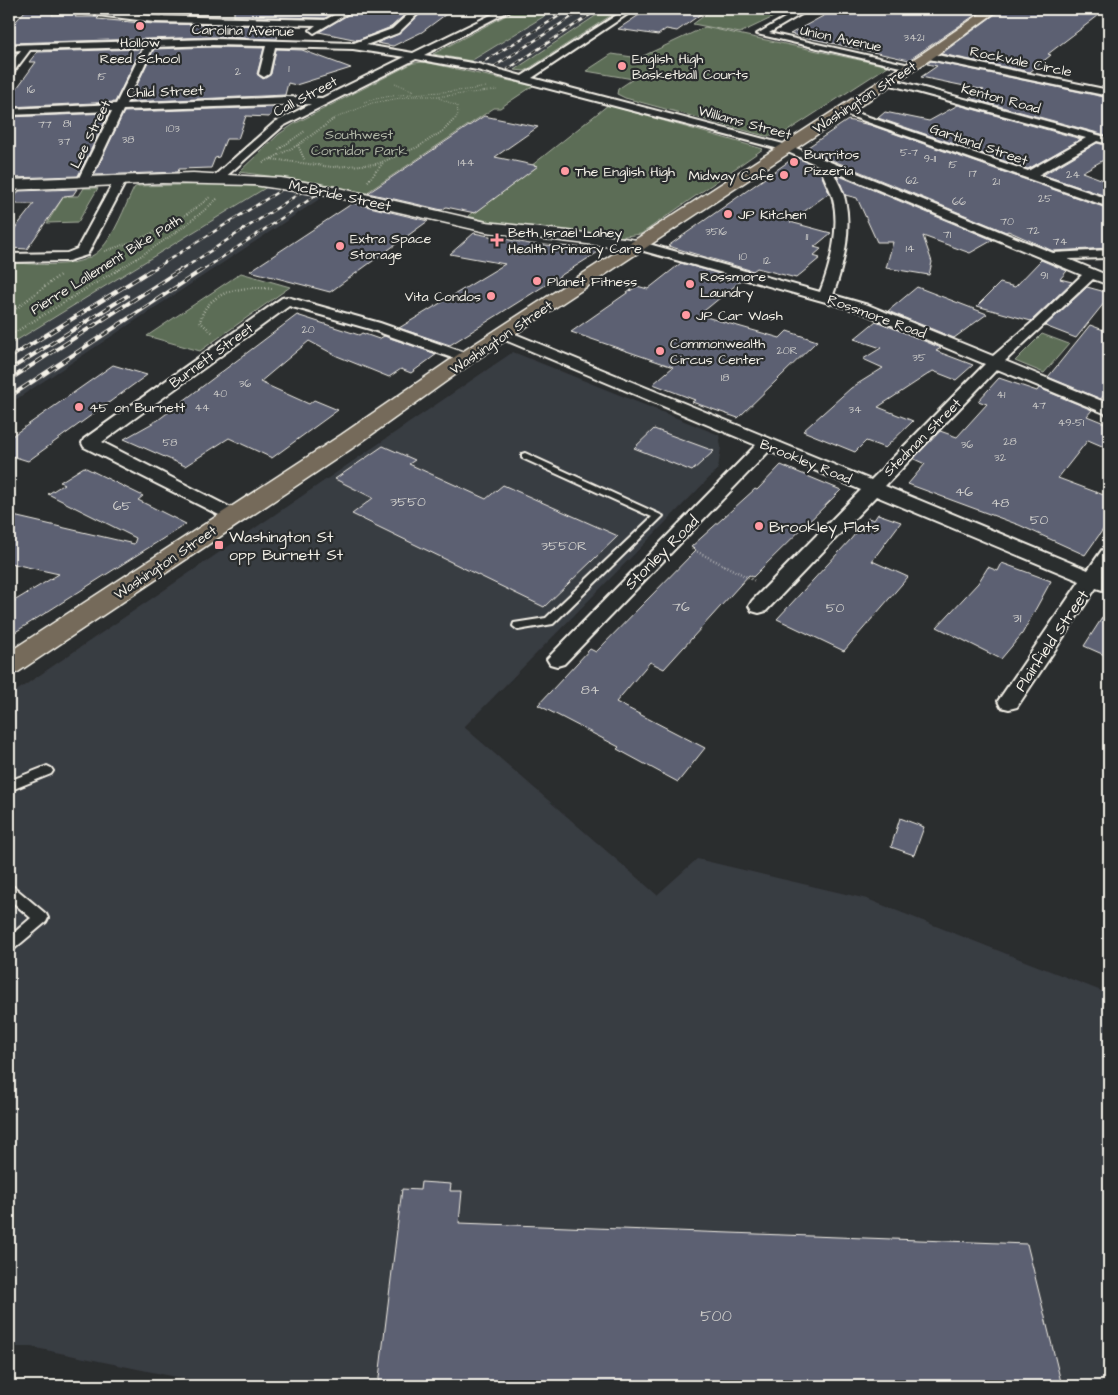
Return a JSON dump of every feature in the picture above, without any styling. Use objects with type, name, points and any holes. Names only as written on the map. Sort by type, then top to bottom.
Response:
[{"type":"main road","name":"Washington Street","points":[[9,665],[349,440],[466,358],[787,148],[840,111],[927,56],[994,9]]},
{"type":"street","points":[[74,9],[154,19],[326,23]]},
{"type":"street","points":[[287,44],[351,9]]},
{"type":"street","points":[[352,46],[395,30],[419,9]]},
{"type":"street","name":"Call Street","points":[[216,186],[269,131],[323,101],[509,9]]},
{"type":"street","points":[[525,78],[631,9]]},
{"type":"street","name":"Union Avenue","points":[[802,9],[761,34],[762,36],[909,66]]},
{"type":"street","points":[[173,18],[193,11]]},
{"type":"street","name":"Carolina Avenue","points":[[9,48],[213,42],[271,43],[352,46],[415,56]]},
{"type":"street","points":[[264,74],[271,43]]},
{"type":"street","name":"Lee Street","points":[[82,182],[150,44]]},
{"type":"street","points":[[9,72],[28,48]]},
{"type":"street","name":"Williams Street","points":[[415,56],[525,78],[577,95],[787,148],[1109,281]]},
{"type":"street","name":"Rockvale Circle","points":[[927,56],[1109,93]]},
{"type":"street","name":"Kenton Road","points":[[887,81],[1109,141]]},
{"type":"street","name":"Child Street","points":[[9,112],[287,100],[323,101]]},
{"type":"street","name":"Gartland Street","points":[[840,111],[1109,203]]},
{"type":"street","points":[[1028,176],[1096,138]]},
{"type":"street","points":[[825,164],[829,180],[838,198],[841,219],[830,285],[825,297]]},
{"type":"street","points":[[9,258],[68,257],[82,252],[120,181]]},
{"type":"street","name":"McBride Street","points":[[9,184],[120,181],[216,186],[308,186],[491,228],[638,245]]},
{"type":"street","name":"Rossmore Road","points":[[638,245],[863,308],[1109,410]]},
{"type":"street","points":[[1050,256],[1109,254]]},
{"type":"street","name":"Stedman Street","points":[[759,606],[994,362],[1039,324],[1081,282],[1092,274]]},
{"type":"street","name":"Burnett Street","points":[[234,516],[90,443],[287,301],[375,326],[466,358]]},
{"type":"street","name":"Brookley Road","points":[[503,334],[1101,583]]},
{"type":"street","name":"Stonley Road","points":[[556,659],[766,445]]},
{"type":"street","name":"Plainfield Street","points":[[1009,701],[1101,583],[1109,554]]},
{"type":"lane","points":[[518,626],[549,621],[658,516],[525,456]]},
{"type":"lane","points":[[9,786],[48,771]]},
{"type":"lane","points":[[9,891],[41,918],[9,945]]},
{"type":"path","points":[[391,80],[417,92]]},
{"type":"path","points":[[431,94],[457,106],[458,112],[455,120],[423,145],[384,163],[347,167],[271,158],[298,145],[327,122],[372,103],[405,96],[471,90],[490,86]]},
{"type":"path","points":[[361,103],[385,96],[417,92],[431,94],[483,92],[500,88]]},
{"type":"path","points":[[326,118],[337,113]]},
{"type":"path","points":[[274,152],[306,130]]},
{"type":"path","points":[[298,145],[306,161]]},
{"type":"path","points":[[260,161],[267,156]]},
{"type":"path","points":[[365,187],[384,163]]},
{"type":"path","points":[[99,252],[122,245],[194,210],[216,186]]},
{"type":"path","name":"Pierre Lallement Bike Path","points":[[9,336],[159,245],[195,219],[220,195]]},
{"type":"path","points":[[9,314],[62,273]]},
{"type":"path","points":[[216,334],[208,331],[200,322],[200,315],[206,305],[234,291],[250,288],[277,290]]},
{"type":"path","points":[[685,545],[762,584]]},
{"type":"shaded area","points":[[556,9],[606,9],[514,70],[471,61]]},
{"type":"shaded area","points":[[267,187],[324,196],[9,404],[9,345]]},
{"type":"shaded area","points":[[513,352],[719,435],[721,447],[718,469],[464,727],[657,895],[697,859],[867,899],[1109,994],[1109,1386],[220,1386],[31,1347],[9,1347],[9,696]]},
{"type":"green space","points":[[518,9],[556,9],[471,61],[433,54]]},
{"type":"green space","points":[[606,9],[621,9],[525,71],[514,70]]},
{"type":"green space","points":[[713,9],[758,9],[782,13],[740,33],[693,24]]},
{"type":"green space","points":[[705,27],[888,66],[780,136],[765,136],[625,98],[617,94],[618,89],[633,79],[586,71],[612,54],[639,58]]},
{"type":"green space","name":"Southwest Corridor Park","points":[[425,62],[533,86],[500,108],[494,108],[366,193],[319,183],[239,172],[279,134],[294,124],[413,63]]},
{"type":"green space","name":"The English High","points":[[608,105],[763,149],[641,234],[618,237],[510,227],[468,216]]},
{"type":"green space","points":[[221,184],[267,187],[9,345],[9,263],[56,264],[80,261],[91,257],[100,250],[110,237],[134,188],[137,186]]},
{"type":"green space","points":[[84,188],[98,188],[78,222],[47,223],[64,196],[79,196]]},
{"type":"green space","points":[[241,273],[290,287],[200,351],[147,336]]},
{"type":"green space","points":[[1042,334],[1069,344],[1044,373],[1015,361]]},
{"type":"building","points":[[234,9],[342,9],[325,18],[234,16]]},
{"type":"building","points":[[357,9],[411,9],[391,27],[358,40],[319,32]]},
{"type":"building","points":[[425,9],[453,9],[422,32],[393,46],[377,43],[399,34]]},
{"type":"building","points":[[648,9],[708,9],[677,31],[666,29],[658,35],[618,29]]},
{"type":"building","points":[[836,9],[984,9],[909,60],[790,34]]},
{"type":"building","points":[[1002,9],[1107,9],[1048,54],[1051,55],[1030,72],[941,54]]},
{"type":"building","points":[[56,10],[52,15],[77,14],[75,17],[99,17],[97,19],[154,24],[280,26],[277,39],[213,37],[9,43],[9,29],[25,11]]},
{"type":"building","points":[[264,48],[257,74],[263,79],[271,74],[276,49],[302,50],[351,68],[296,85],[288,83],[285,95],[129,102],[154,49]]},
{"type":"building","points":[[141,49],[115,102],[9,107],[9,99],[36,62],[29,62],[37,52]]},
{"type":"building","points":[[931,61],[1109,98],[1109,136],[969,98],[984,90],[921,77],[937,66],[927,64]]},
{"type":"building","points":[[958,105],[1081,139],[1028,169],[878,118],[885,112],[929,121]]},
{"type":"building","points":[[276,107],[269,117],[246,116],[238,139],[226,139],[219,157],[215,158],[211,168],[179,169],[178,172],[94,175],[124,112]]},
{"type":"building","points":[[109,113],[78,176],[9,178],[9,117]]},
{"type":"building","points":[[484,116],[538,127],[495,157],[538,166],[475,213],[446,207],[442,210],[368,193]]},
{"type":"building","points":[[848,120],[870,125],[1109,209],[1109,248],[1053,251],[805,149]]},
{"type":"building","points":[[1097,143],[1109,146],[1109,157],[1082,172],[1109,182],[1109,197],[1043,175]]},
{"type":"building","points":[[795,157],[818,167],[829,193],[790,222],[831,233],[814,247],[821,249],[813,256],[820,258],[796,278],[757,268],[753,271],[668,246]]},
{"type":"building","points":[[837,175],[993,240],[970,253],[923,236],[932,262],[929,275],[886,268],[893,242],[877,242],[857,198],[845,195]]},
{"type":"building","points":[[77,189],[73,195],[64,196],[27,249],[9,248],[9,236],[34,204],[14,204],[15,202],[11,202],[19,191]]},
{"type":"building","name":"Extra Space Storage","points":[[353,203],[428,221],[330,292],[250,271]]},
{"type":"building","name":"Vita Condos","points":[[474,233],[530,244],[603,249],[450,345],[399,328],[505,264],[450,254]]},
{"type":"building","points":[[1041,260],[1067,271],[1060,279],[1072,282],[1031,321],[977,306],[1000,283],[1015,287]]},
{"type":"building","points":[[681,263],[742,280],[699,315],[780,338],[787,331],[817,341],[738,418],[692,402],[695,400],[653,384],[673,367],[571,332],[637,286],[648,289]]},
{"type":"building","points":[[917,287],[987,314],[954,338],[888,311]]},
{"type":"building","points":[[1087,287],[1109,293],[1109,297],[1076,338],[1045,326]]},
{"type":"building","points":[[297,315],[359,335],[362,333],[379,339],[384,336],[437,354],[411,373],[401,369],[389,377],[337,356],[309,341],[260,382],[309,404],[314,400],[338,410],[272,458],[229,438],[185,466],[124,439],[158,420]]},
{"type":"building","points":[[876,321],[941,348],[936,351],[973,365],[956,380],[933,371],[878,407],[913,421],[885,448],[866,441],[855,452],[803,431],[851,388],[883,368],[863,359],[881,348],[854,339]]},
{"type":"building","points":[[1090,325],[1109,332],[1109,387],[1101,399],[1048,377]]},
{"type":"building","name":"45 on Burnett","points":[[113,365],[147,375],[28,461],[9,455],[9,438]]},
{"type":"building","points":[[999,378],[1037,391],[1039,388],[1092,410],[1087,416],[1109,425],[1109,449],[1088,440],[1058,478],[1109,497],[1109,521],[1085,555],[1019,525],[908,484],[925,464],[914,459],[916,456],[940,431],[957,437],[987,404],[978,401]]},
{"type":"building","points":[[654,429],[714,451],[692,471],[634,448]]},
{"type":"building","points":[[383,446],[415,460],[409,464],[486,499],[503,485],[618,536],[544,607],[352,514],[373,498],[335,479]]},
{"type":"building","points":[[781,465],[841,490],[753,577],[749,575],[664,669],[650,662],[616,702],[705,748],[678,782],[617,749],[619,747],[538,705],[590,649],[596,652],[696,550],[691,547],[755,489],[757,490]]},
{"type":"building","points":[[84,467],[143,496],[138,500],[186,524],[9,636],[9,604],[59,574],[9,563],[9,515],[134,544],[136,538],[48,494],[64,484],[60,482]]},
{"type":"building","points":[[878,514],[901,522],[872,561],[908,577],[844,651],[777,619],[868,518],[874,520]]},
{"type":"building","points":[[1002,563],[1051,581],[1022,634],[1001,659],[937,627],[978,583],[988,567],[998,571]]},
{"type":"building","points":[[1109,607],[1109,657],[1084,646]]},
{"type":"building","points":[[900,818],[924,827],[914,855],[891,847]]},
{"type":"building","points":[[421,1182],[451,1184],[450,1191],[462,1191],[459,1223],[1027,1244],[1062,1386],[378,1386],[402,1189],[420,1190]]},
{"type":"railway","points":[[481,63],[571,9]]},
{"type":"railway","points":[[495,66],[584,9]]},
{"type":"railway","points":[[508,69],[599,9]]},
{"type":"railway","points":[[149,272],[281,190]]},
{"type":"railway","points":[[178,272],[300,193]]},
{"type":"railway","points":[[200,272],[315,196]]},
{"type":"railway","points":[[9,358],[151,270]]},
{"type":"railway","points":[[9,380],[180,270]]},
{"type":"railway","points":[[9,397],[202,270]]},
{"type":"railway","points":[[9,370],[127,296]]},
{"type":"place","name":"Hollow Reed School","points":[[140,26]]},
{"type":"place","name":"English High Basketball Courts","points":[[622,66]]},
{"type":"place","name":"Burritos Pizzeria","points":[[794,162]]},
{"type":"place","name":"The English High","points":[[565,171]]},
{"type":"place","name":"Midway Cafe","points":[[784,175]]},
{"type":"place","name":"JP Kitchen","points":[[728,214]]},
{"type":"place","name":"Beth Israel Lahey Health Primary Care","points":[[497,240]]},
{"type":"place","name":"Extra Space Storage","points":[[340,246]]},
{"type":"place","name":"Planet Fitness","points":[[537,281]]},
{"type":"place","name":"Rossmore Laundry","points":[[690,284]]},
{"type":"place","name":"Vita Condos","points":[[491,296]]},
{"type":"place","name":"JP Car Wash","points":[[686,315]]},
{"type":"place","name":"Commonwealth Circus Center","points":[[660,351]]},
{"type":"place","name":"45 on Burnett","points":[[79,407]]},
{"type":"place","name":"Brookley Flats","points":[[759,526]]},
{"type":"place","name":"Washington St opp Burnett St","points":[[219,545]]}]
